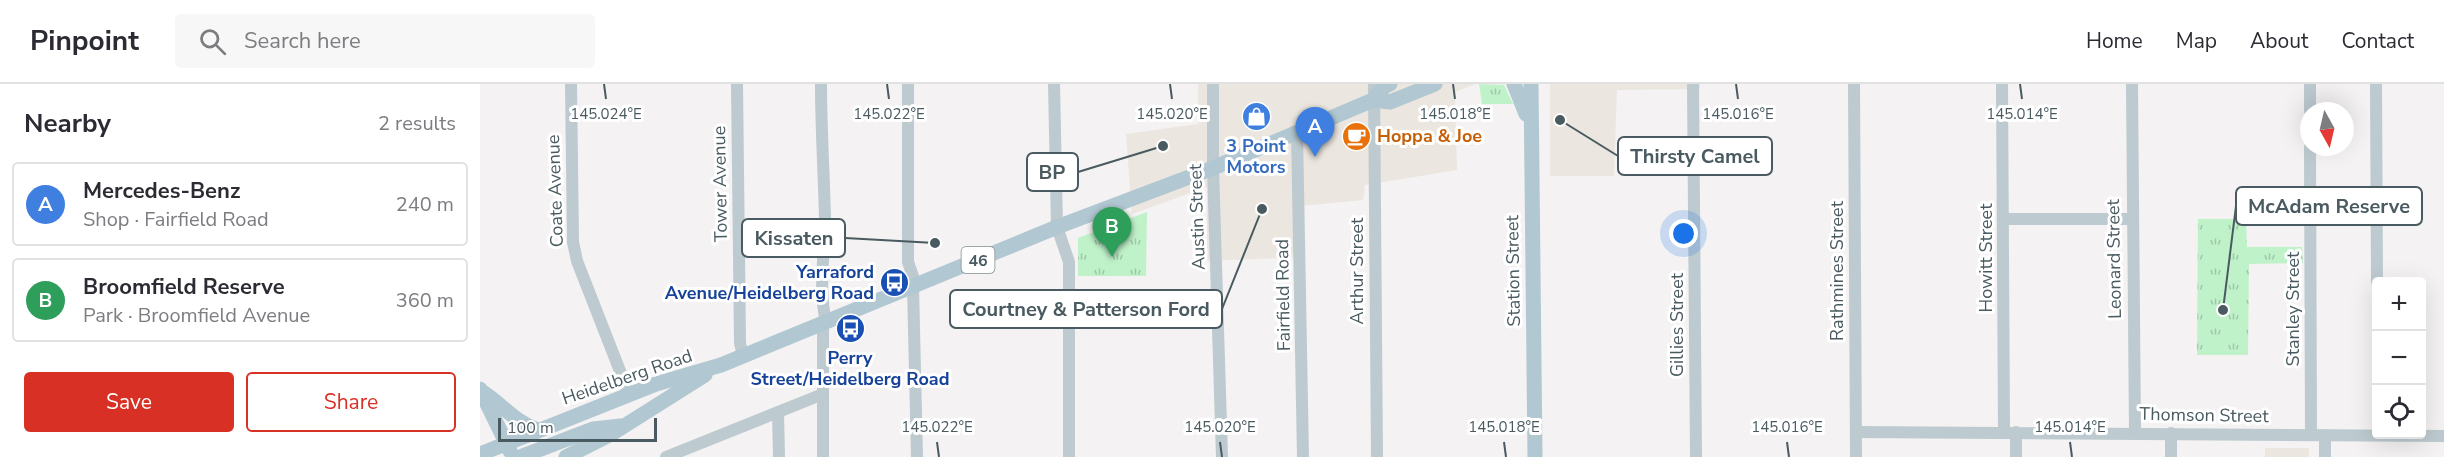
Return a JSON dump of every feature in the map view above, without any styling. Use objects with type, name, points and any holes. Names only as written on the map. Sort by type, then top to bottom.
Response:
[{"type":"main road","name":"Heidelberg Road","points":[[482,454],[510,450],[538,430],[629,399],[656,384],[721,365],[1057,227],[1297,134],[1373,100],[1390,84]]},
{"type":"main road","name":"Heidelberg Road","points":[[1373,100],[1390,102],[1435,84]]},
{"type":"main road","points":[[1514,84],[1524,106],[1531,135]]},
{"type":"main road","name":"Station Street","points":[[1531,84],[1535,457]]},
{"type":"main road","name":"Heidelberg Road","points":[[566,457],[625,426],[721,365]]},
{"type":"main road","points":[[520,457],[593,429],[625,426],[629,399],[686,387]]},
{"type":"main road","points":[[480,390],[499,402],[522,424],[538,430]]},
{"type":"main road","points":[[480,390],[510,450]]},
{"type":"main road","points":[[482,454],[498,457]]},
{"type":"street","name":"Coate Avenue","points":[[571,84],[573,242],[577,261],[629,399]]},
{"type":"street","name":"Tower Avenue","points":[[737,84],[740,343],[743,356]]},
{"type":"street","points":[[821,84],[821,159],[825,220],[822,294],[824,322],[823,457]]},
{"type":"street","points":[[908,84],[908,262],[914,286],[917,457]]},
{"type":"street","points":[[1054,84],[1057,227],[1069,262],[1069,457]]},
{"type":"street","name":"Austin Street","points":[[1213,84],[1213,168],[1222,457]]},
{"type":"street","name":"Arthur Street","points":[[1374,84],[1377,457]]},
{"type":"street","name":"Gillies Street","points":[[1693,84],[1696,457]]},
{"type":"street","name":"Rathmines Street","points":[[1854,84],[1856,457]]},
{"type":"street","name":"Howitt Street","points":[[2002,84],[2010,432],[2016,457]]},
{"type":"street","name":"Leonard Street","points":[[2132,84],[2135,433]]},
{"type":"street","points":[[2310,84],[2310,102]]},
{"type":"street","points":[[2376,84],[2377,277]]},
{"type":"street","name":"Fairfield Road","points":[[1297,134],[1303,457]]},
{"type":"street","name":"Stanley Street","points":[[2310,156],[2312,435]]},
{"type":"street","points":[[2005,219],[2132,219]]},
{"type":"street","points":[[666,457],[823,394]]},
{"type":"street","points":[[778,412],[779,457]]},
{"type":"street","name":"Thomson Street","points":[[1856,432],[2372,435]]},
{"type":"street","points":[[2171,433],[2171,457]]},
{"type":"street","points":[[2325,435],[2325,457]]},
{"type":"street","name":"Thomson Street","points":[[2426,436],[2444,436]]},
{"type":"shaded area","points":[[1198,84],[1475,84],[1455,92],[1457,170],[1365,185],[1363,200],[1300,206],[1300,257],[1207,261],[1207,187],[1132,214],[1126,134],[1198,124]]},
{"type":"shaded area","points":[[1550,84],[1700,84],[1700,89],[1617,90],[1614,176],[1550,176]]},
{"type":"shaded area","points":[[2265,448],[2309,448],[2309,457],[2265,457]]},
{"type":"green space","points":[[1479,84],[1504,85],[1513,104],[1482,104]]},
{"type":"green space","points":[[1147,212],[1146,276],[1078,276],[1078,238]]},
{"type":"green space","points":[[2198,219],[2246,219],[2247,247],[2302,247],[2303,263],[2249,264],[2248,355],[2197,355]]},
{"type":"place","name":"3 Point Motors","points":[[1256,117]]},
{"type":"place","name":"Thirsty Camel","points":[[1560,120]]},
{"type":"place","name":"Hoppa & Joe","points":[[1356,136]]},
{"type":"place","name":"BP","points":[[1163,146]]},
{"type":"place","name":"Mercedes-Benz","points":[[1315,157]]},
{"type":"place","name":"Courtney & Patterson Ford","points":[[1262,209]]},
{"type":"place","name":"Kissaten","points":[[935,243]]},
{"type":"place","name":"Broomfield Reserve","points":[[1112,257]]},
{"type":"place","name":"Yarraford Avenue/Heidelberg Road","points":[[895,282]]},
{"type":"place","name":"McAdam Reserve","points":[[2223,310]]},
{"type":"place","name":"Perry Street/Heidelberg Road","points":[[850,329]]}]
